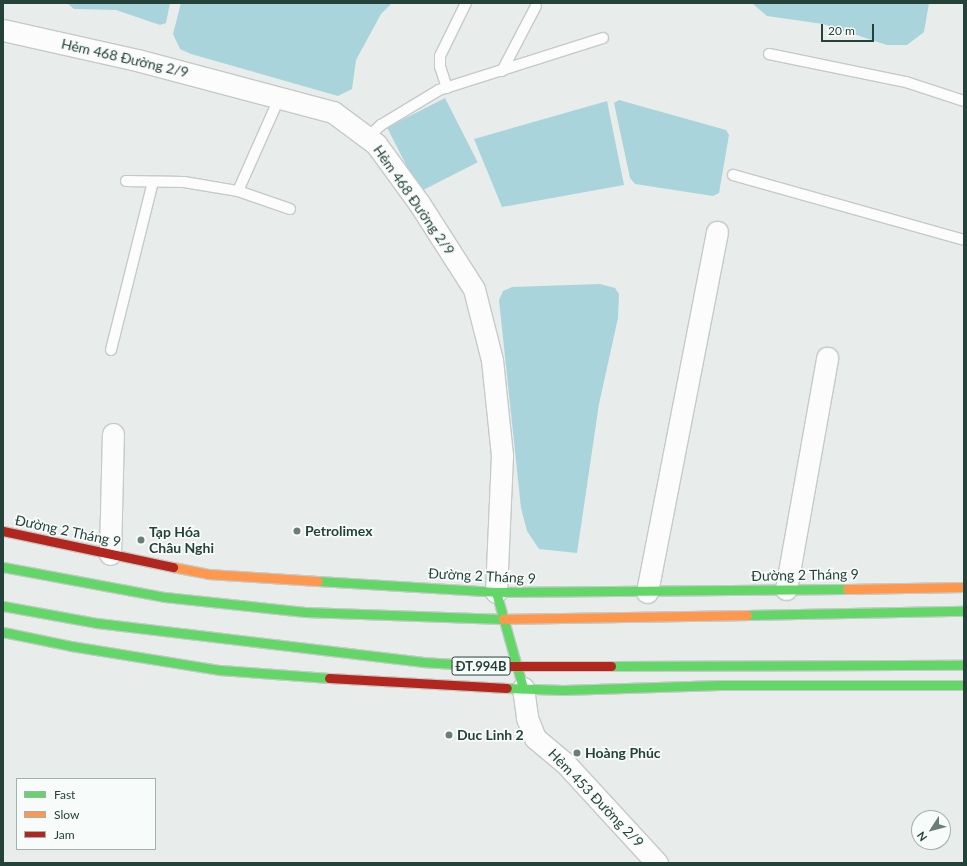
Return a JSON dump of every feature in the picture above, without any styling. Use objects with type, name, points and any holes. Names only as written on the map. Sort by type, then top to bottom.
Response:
[{"type":"main road","name":"Đường 2 Tháng 9","points":[[3,531],[208,574],[258,581],[496,592],[647,592],[964,587]]},
{"type":"main road","points":[[3,567],[165,597],[258,603],[381,616],[505,619],[964,611]]},
{"type":"main road","points":[[496,592],[524,688]]},
{"type":"main road","name":"ĐT.994B","points":[[3,606],[97,623],[398,659],[478,666],[964,665]]},
{"type":"main road","name":"ĐT.994B","points":[[3,632],[71,646],[220,670],[433,685],[524,688],[964,685]]},
{"type":"street","name":"Hẻm 468 Đường 2/9","points":[[3,30],[280,96],[333,112],[376,144],[419,203],[474,289],[492,360],[502,455],[496,592]]},
{"type":"street","points":[[647,592],[717,232]]},
{"type":"street","points":[[786,589],[828,358]]},
{"type":"street","points":[[110,554],[113,434]]},
{"type":"street","name":"Hẻm 453 Đường 2/9","points":[[524,688],[527,718],[536,738],[565,763],[657,863]]},
{"type":"lane","points":[[447,88],[440,67],[440,56],[466,3]]},
{"type":"lane","points":[[502,71],[536,6]]},
{"type":"lane","points":[[368,137],[381,125],[447,88],[603,38]]},
{"type":"lane","points":[[770,54],[906,82],[964,101]]},
{"type":"lane","points":[[238,191],[280,96]]},
{"type":"lane","points":[[733,175],[964,240]]},
{"type":"lane","points":[[126,181],[184,182],[238,191],[290,209]]},
{"type":"lane","points":[[111,350],[153,182]]},
{"type":"water","points":[[67,3],[170,3],[166,23],[160,25],[116,10],[74,9]]},
{"type":"water","points":[[181,3],[392,3],[381,14],[356,60],[352,89],[338,96],[191,54],[180,49],[173,34]]},
{"type":"water","points":[[752,3],[929,3],[924,32],[907,45],[887,45],[823,24],[767,16]]},
{"type":"water","points":[[445,98],[478,162],[420,192],[387,128]]},
{"type":"water","points":[[619,100],[726,130],[729,135],[719,193],[713,196],[635,184],[630,178],[614,103]]},
{"type":"water","points":[[607,101],[624,185],[502,207],[474,139]]},
{"type":"water","points":[[600,284],[615,288],[619,294],[618,318],[599,404],[577,553],[539,549],[527,531],[521,508],[499,300],[503,291],[512,287]]},
{"type":"traffic: fast","points":[[3,567],[165,597],[305,612],[503,619]]},
{"type":"traffic: fast","points":[[318,581],[496,592],[847,589]]},
{"type":"traffic: fast","points":[[496,592],[523,688]]},
{"type":"traffic: fast","points":[[3,606],[97,623],[422,662],[488,666]]},
{"type":"traffic: fast","points":[[747,615],[964,611]]},
{"type":"traffic: fast","points":[[3,632],[71,646],[220,670],[329,678]]},
{"type":"traffic: fast","points":[[611,666],[964,665]]},
{"type":"traffic: fast","points":[[507,688],[563,690],[720,685],[964,685]]},
{"type":"traffic: slow","points":[[173,567],[208,574],[318,581]]},
{"type":"traffic: slow","points":[[847,589],[964,587]]},
{"type":"traffic: slow","points":[[503,619],[747,615]]},
{"type":"traffic: jam","points":[[3,531],[173,567]]},
{"type":"traffic: jam","points":[[488,666],[611,666]]},
{"type":"traffic: jam","points":[[329,678],[507,688]]},
{"type":"place","name":"Petrolimex","points":[[297,531]]},
{"type":"place","name":"Tạp Hóa Châu Nghi","points":[[141,540]]},
{"type":"place","name":"Duc Linh 2","points":[[449,735]]},
{"type":"place","name":"Hoàng Phúc","points":[[577,753]]}]
